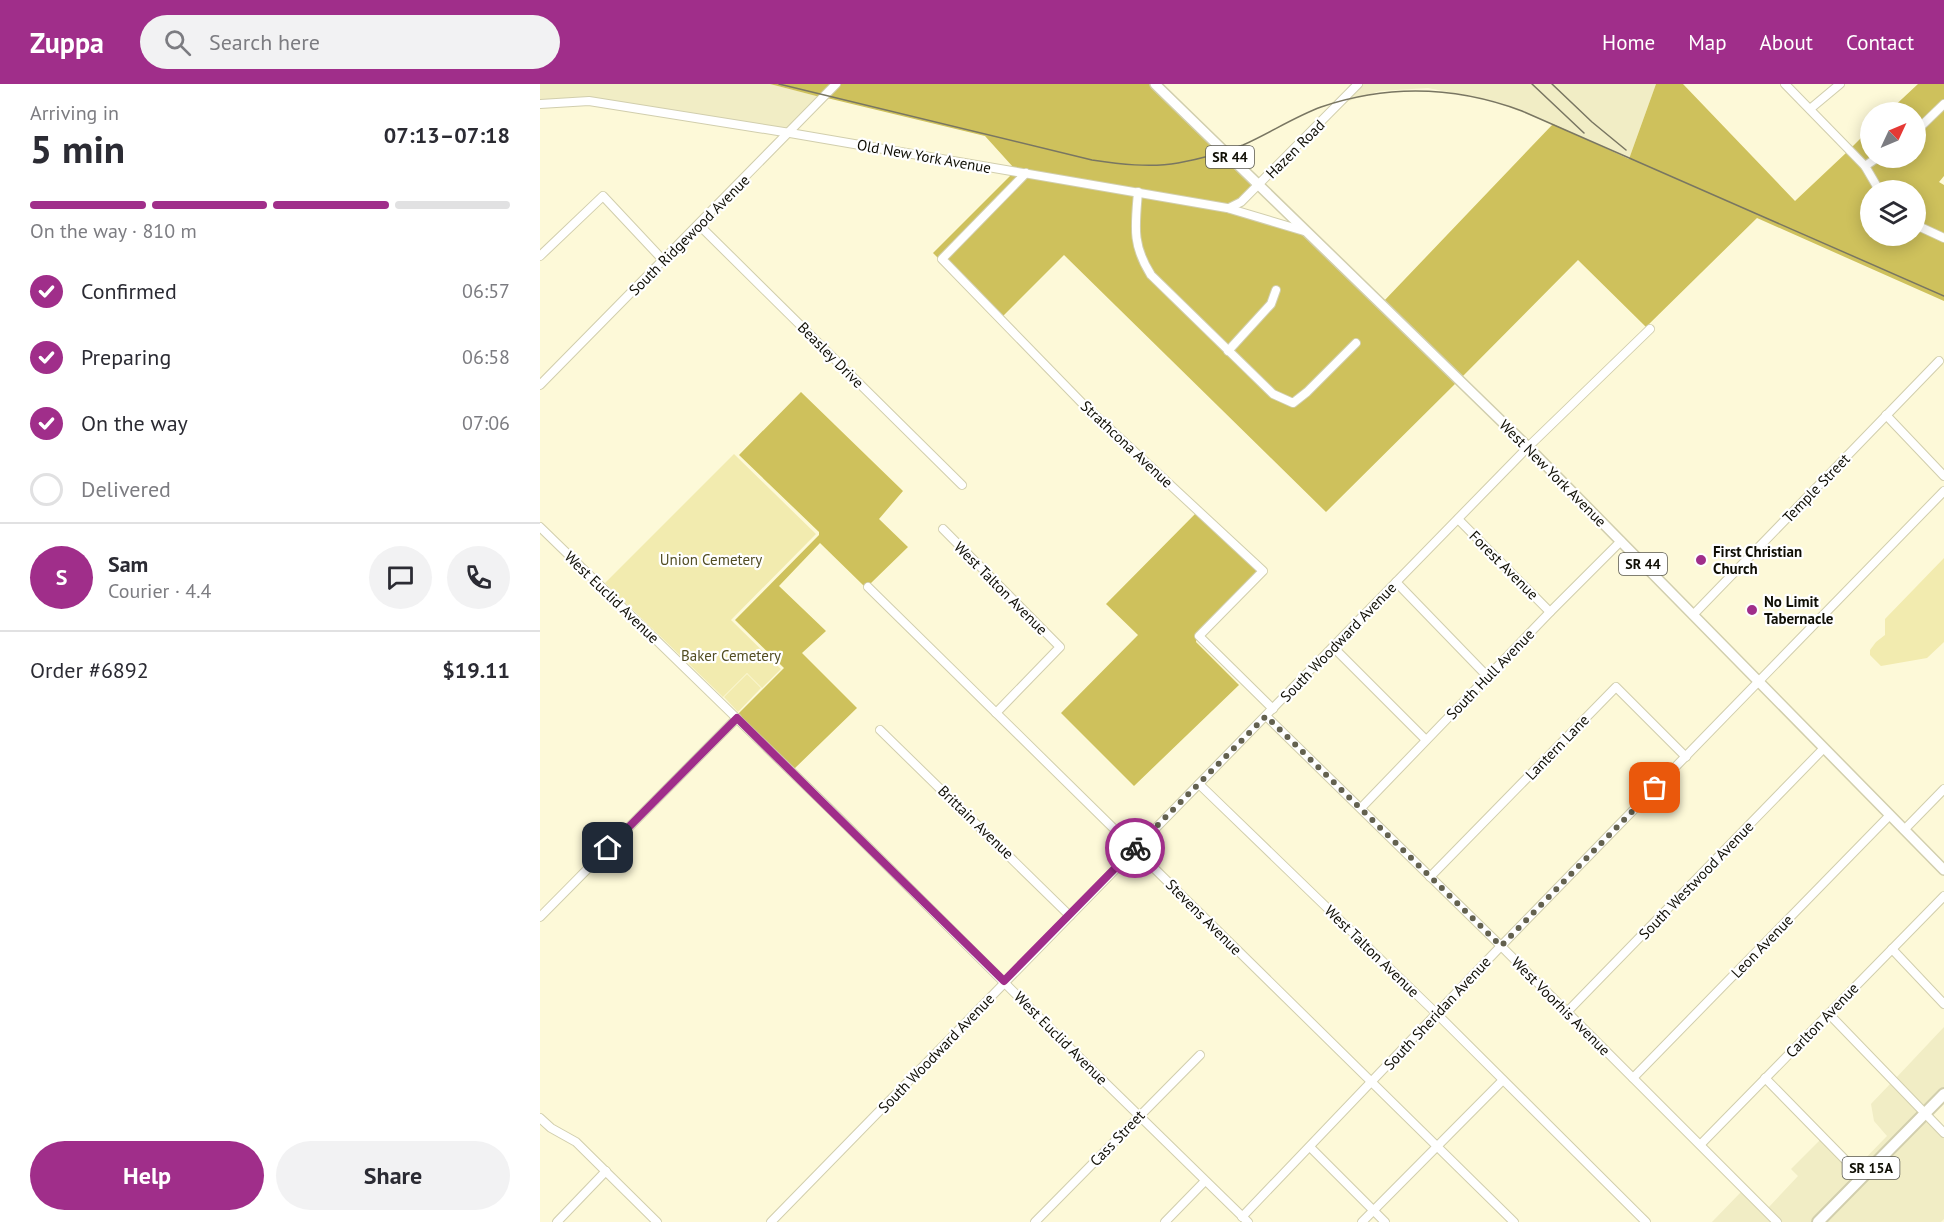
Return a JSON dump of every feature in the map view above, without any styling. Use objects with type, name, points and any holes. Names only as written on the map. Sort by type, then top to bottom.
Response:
[{"type":"highway","name":"SR 15A","points":[[1818,1222],[1944,1094]]},
{"type":"main road","name":"West New York Avenue","points":[[1155,84],[1528,447],[1944,870]]},
{"type":"street","name":"South Ridgewood Avenue","points":[[540,385],[836,84]]},
{"type":"street","name":"Hazen Road","points":[[1227,208],[1241,202],[1258,186],[1358,84]]},
{"type":"street","points":[[1785,84],[1860,161]]},
{"type":"street","points":[[1810,109],[1840,84]]},
{"type":"street","name":"Old New York Avenue","points":[[540,104],[590,101],[790,133],[1227,208],[1304,231]]},
{"type":"street","points":[[1926,121],[1944,104]]},
{"type":"street","name":"Strathcona Avenue","points":[[1026,173],[942,259],[1082,403],[1263,571],[1199,636],[1274,708]]},
{"type":"street","points":[[1138,192],[1134,231],[1142,261],[1151,276],[1273,394],[1293,404],[1356,343]]},
{"type":"street","points":[[540,256],[603,196],[663,260]]},
{"type":"street","name":"Beasley Drive","points":[[699,225],[962,485]]},
{"type":"street","points":[[1926,230],[1944,238]]},
{"type":"street","points":[[1228,351],[1271,304],[1276,290]]},
{"type":"street","name":"South Woodward Avenue","points":[[771,1222],[1528,447],[1650,329]]},
{"type":"street","name":"Temple Street","points":[[1693,615],[1939,361]]},
{"type":"street","points":[[1886,415],[1944,476]]},
{"type":"street","name":"South Sheridan Avenue","points":[[1245,1219],[1310,1147],[1501,946],[1944,491]]},
{"type":"street","name":"Forest Avenue","points":[[1458,519],[1550,612]]},
{"type":"street","name":"West Euclid Avenue","points":[[540,527],[1245,1219]]},
{"type":"street","name":"West Talton Avenue","points":[[943,529],[1060,647],[996,712]]},
{"type":"street","name":"South Hull Avenue","points":[[1361,808],[1487,676],[1621,541]]},
{"type":"street","points":[[1396,582],[1487,676]]},
{"type":"street","name":"Stevens Avenue","points":[[868,587],[1514,1222]]},
{"type":"street","points":[[1333,647],[1426,740]]},
{"type":"street","name":"Lantern Lane","points":[[1430,877],[1616,687],[1686,757]]},
{"type":"street","name":"West Voorhis Avenue","points":[[1266,716],[1701,1144],[1777,1222]]},
{"type":"street","points":[[540,917],[737,718]]},
{"type":"street","name":"Brittain Avenue","points":[[880,730],[1070,916]]},
{"type":"street","name":"South Westwood Avenue","points":[[1567,1012],[1824,748]]},
{"type":"street","name":"West Talton Avenue","points":[[1199,784],[1437,1014],[1646,1222]]},
{"type":"street","points":[[1904,830],[1944,789]]},
{"type":"street","name":"Leon Avenue","points":[[1634,1078],[1890,815]]},
{"type":"street","name":"Carlton Avenue","points":[[1701,1144],[1944,896]]},
{"type":"street","points":[[1892,950],[1944,1004]]},
{"type":"street","points":[[1829,1014],[1944,1133]]},
{"type":"street","name":"Cass Street","points":[[1035,1222],[1200,1055]]},
{"type":"street","points":[[1766,1078],[1862,1177]]},
{"type":"street","points":[[1362,1222],[1503,1080]]},
{"type":"street","points":[[540,1118],[551,1128],[576,1142],[657,1222]]},
{"type":"street","points":[[1310,1147],[1384,1222]]},
{"type":"street","points":[[556,1222],[606,1171]]},
{"type":"street","points":[[1165,1222],[1205,1181]]},
{"type":"shaded area","points":[[540,84],[770,84],[820,97],[789,129],[590,98],[540,101]]},
{"type":"shaded area","points":[[770,84],[832,84],[820,97]]},
{"type":"shaded area","points":[[841,84],[1150,84],[1253,186],[1240,199],[1227,205],[1013,167],[985,136],[827,98]]},
{"type":"shaded area","points":[[1363,84],[1656,84],[1629,159],[1553,124],[1493,101],[1428,88],[1380,91],[1345,102]]},
{"type":"shaded area","points":[[1656,84],[1683,84],[1795,201],[1847,152],[1862,168],[1869,180],[1860,180],[1860,246],[1926,246],[1926,234],[1944,242],[1944,301],[1757,218],[1646,327],[1578,260],[1461,378],[1383,302],[1553,124],[1629,159]]},
{"type":"shaded area","points":[[1918,84],[1944,84],[1944,100],[1926,117],[1926,102],[1899,102]]},
{"type":"shaded area","points":[[1944,109],[1944,176],[1939,182],[1944,185],[1944,234],[1926,226],[1926,180],[1877,180],[1870,168],[1926,168],[1926,126]]},
{"type":"shaded area","points":[[1860,139],[1860,155],[1852,147]]},
{"type":"shaded area","points":[[1012,174],[1019,175],[939,259],[933,253]]},
{"type":"shaded area","points":[[1026,177],[1224,211],[1302,234],[1456,383],[1326,512],[1064,255],[1003,316],[946,258]]},
{"type":"shaded area","points":[[801,392],[903,491],[879,519],[908,547],[870,584],[864,586],[820,543],[779,586],[826,631],[802,653],[857,708],[794,769],[738,714],[784,668],[735,620],[819,535],[819,532],[739,455]]},
{"type":"shaded area","points":[[1196,513],[1258,572],[1197,634],[1196,642],[1239,685],[1134,786],[1061,713],[1138,635],[1106,604]]},
{"type":"shaded area","points":[[1944,1027],[1944,1089],[1925,1108],[1896,1078]]},
{"type":"shaded area","points":[[1891,1083],[1920,1114],[1862,1172],[1857,1167],[1887,1136],[1874,1121],[1871,1104]]},
{"type":"shaded area","points":[[1924,1118],[1944,1138],[1944,1219],[1941,1222],[1822,1222]]},
{"type":"shaded area","points":[[1820,1140],[1857,1177],[1813,1222],[1782,1222],[1768,1208],[1798,1176],[1791,1169]]},
{"type":"shaded area","points":[[1742,1191],[1772,1222],[1712,1222]]},
{"type":"green space","name":"Union Cemetery","points":[[734,454],[816,534],[731,620],[781,669],[762,688],[747,673],[723,697],[689,664],[690,662],[688,663],[605,583]]},
{"type":"green space","points":[[1944,558],[1944,642],[1927,658],[1881,666],[1870,655],[1870,650],[1885,635],[1885,619]]},
{"type":"green space","points":[[747,674],[761,688],[738,712],[724,697]]},
{"type":"railway","points":[[779,84],[1092,160],[1146,165],[1178,163],[1227,151],[1321,107],[1372,94],[1422,91],[1472,97],[1522,111],[1944,296]]},
{"type":"railway","points":[[1532,84],[1584,133]]},
{"type":"railway","points":[[1552,84],[1626,150]]},
{"type":"way so far","points":[[1135,848],[1266,716],[1501,946],[1655,788]]},
{"type":"place","name":"First Christian Church","points":[[1701,560]]},
{"type":"place","name":"No Limit Tabernacle","points":[[1752,610]]},
{"type":"route","points":[[608,848],[737,718],[1004,981],[1135,848]]},
{"type":"park label","name":"Baker Cemetery","points":[[731,655]]}]
